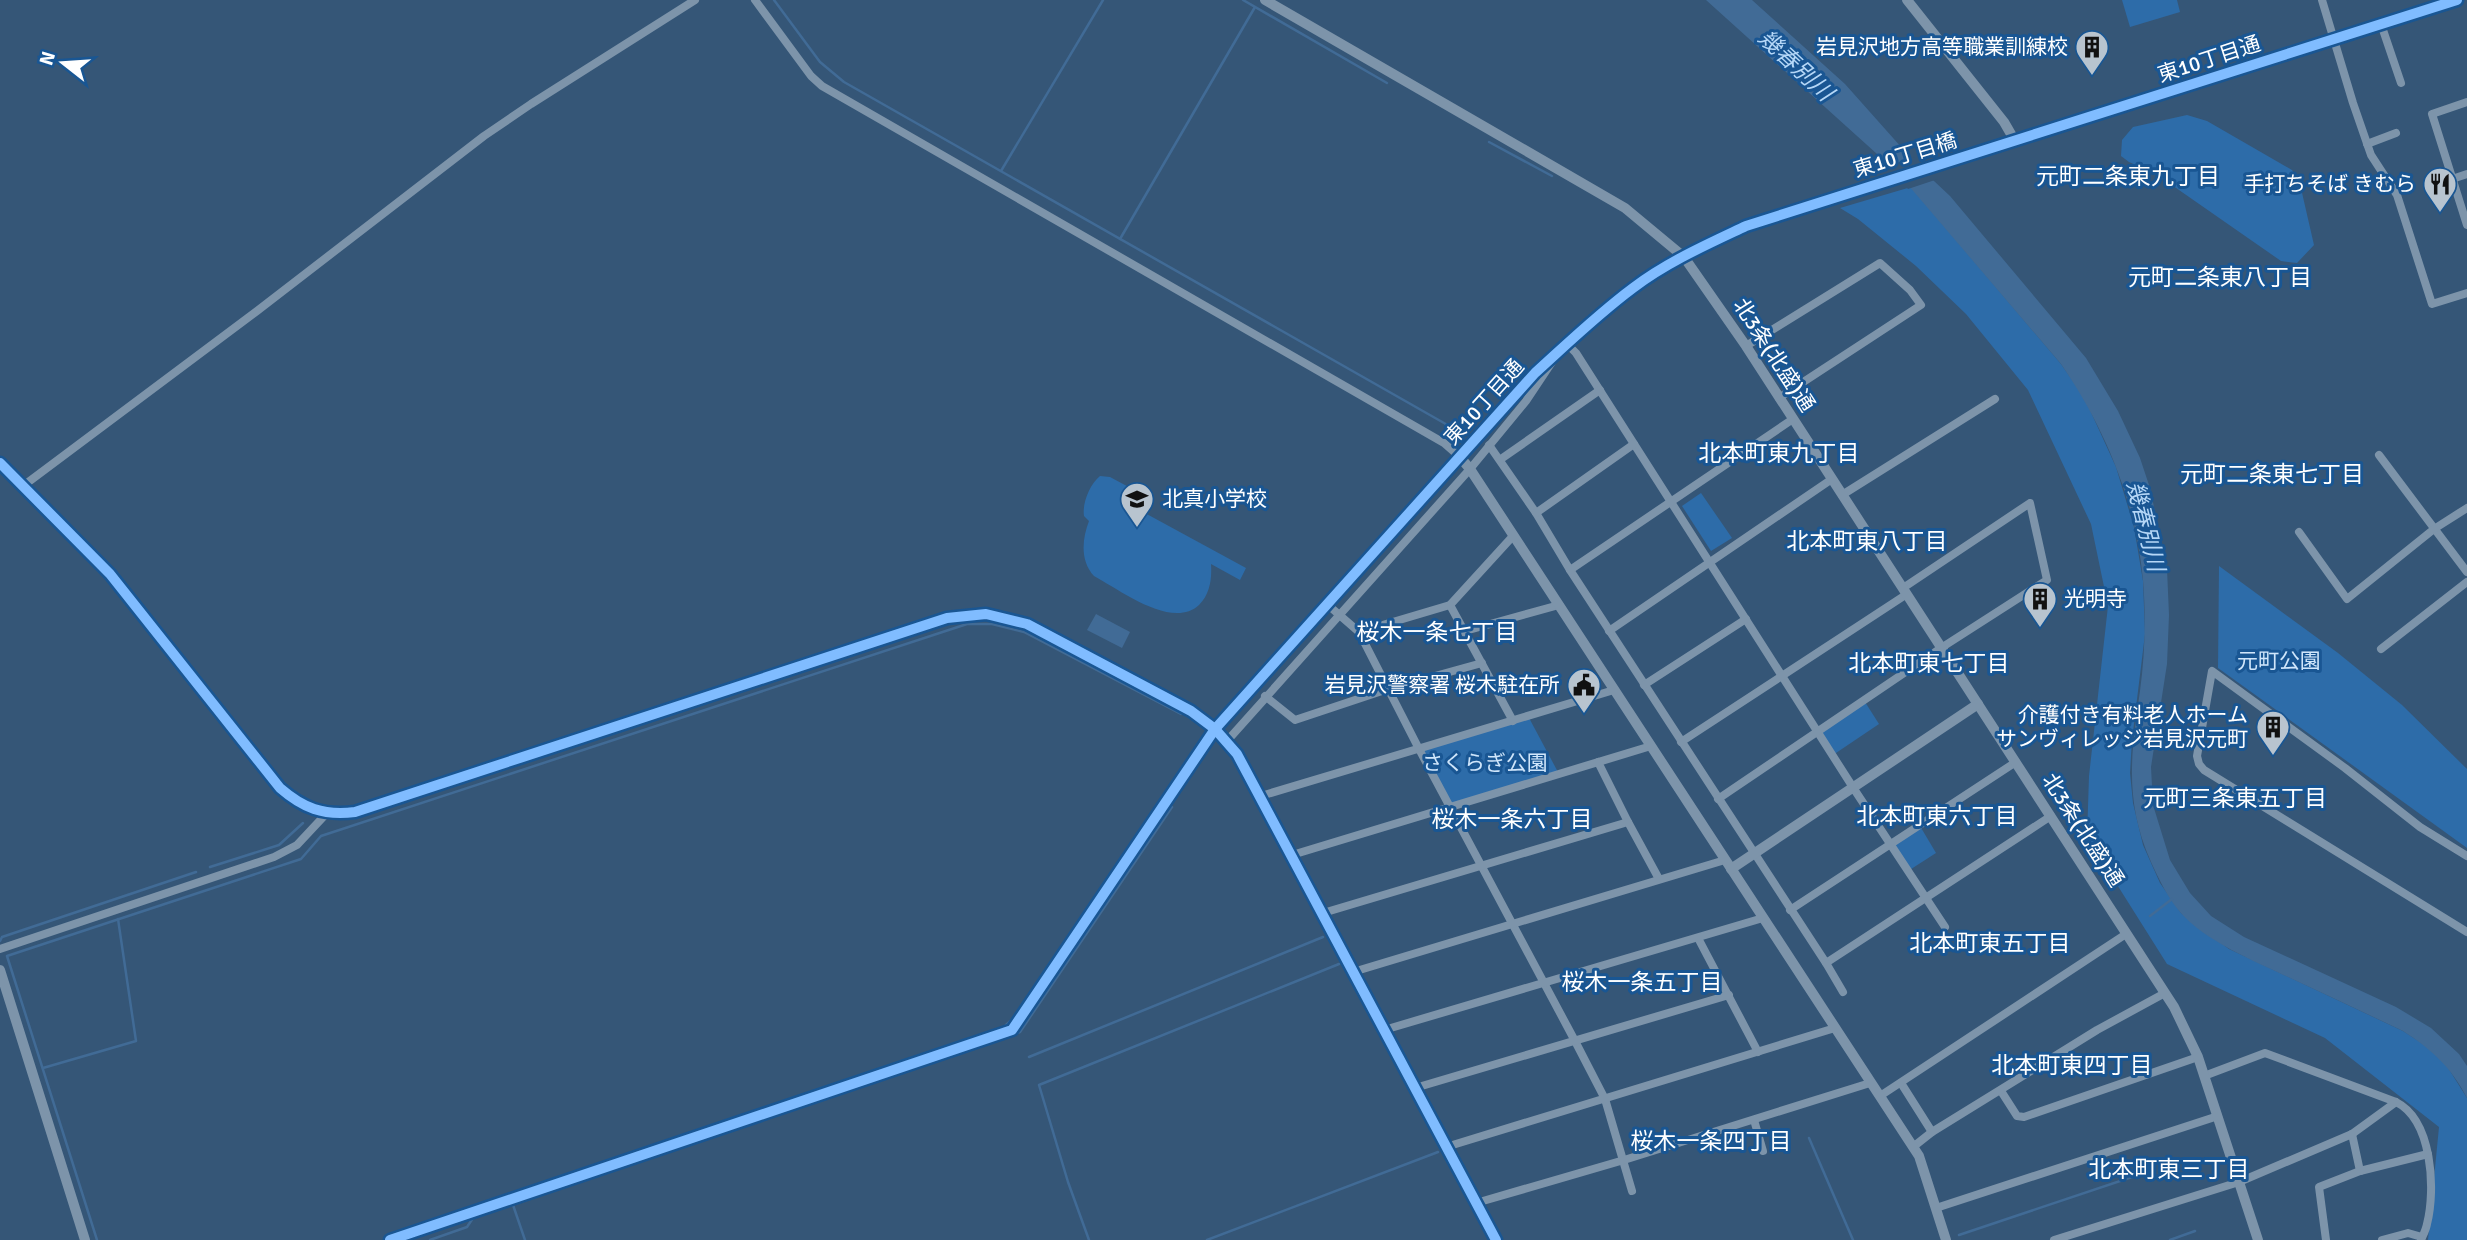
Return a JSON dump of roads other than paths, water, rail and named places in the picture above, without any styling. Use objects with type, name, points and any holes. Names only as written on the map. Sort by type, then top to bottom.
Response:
[{"type":"street","points":[[23,486],[301,278],[484,136],[695,0]]},
{"type":"street","points":[[755,0],[811,76],[822,86],[1444,443],[1460,457],[1919,1156],[1946,1240]]},
{"type":"street","name":"北3条(北盛)通","points":[[1265,0],[1606,195],[1642,220],[1684,257],[1746,346],[2165,993],[2198,1057],[2258,1240]]},
{"type":"street","points":[[1908,0],[2004,122],[2015,141]]},
{"type":"street","points":[[2322,0],[2367,144],[2371,155],[2397,195],[2432,304],[2467,293]]},
{"type":"street","name":"東10丁目通","points":[[1973,154],[2458,0]]},
{"type":"street","points":[[2381,24],[2401,83]]},
{"type":"street","points":[[2467,102],[2432,114],[2467,225]]},
{"type":"street","points":[[2367,144],[2396,133]]},
{"type":"street","name":"東10丁目橋","points":[[1849,193],[1973,154]]},
{"type":"street","points":[[2452,179],[2467,174]]},
{"type":"street","name":"東10丁目通","points":[[390,1240],[1012,1030],[1215,729],[1535,373],[1632,288],[1684,257],[1746,226],[1849,193]]},
{"type":"street","points":[[1746,346],[1880,263],[1910,290],[1921,305],[1779,398]]},
{"type":"street","points":[[1567,344],[1600,390],[1817,732],[1945,927]]},
{"type":"street","points":[[1227,741],[1470,469],[1526,401],[1557,353]]},
{"type":"street","points":[[1500,459],[1600,390]]},
{"type":"street","points":[[1842,495],[1995,399]]},
{"type":"street","points":[[1570,570],[1793,419]]},
{"type":"street","points":[[1536,513],[1634,444]]},
{"type":"street","points":[[1489,445],[1536,513],[1609,631],[1843,992]]},
{"type":"street","points":[[2379,455],[2467,572]]},
{"type":"street","points":[[0,463],[110,574],[280,788],[300,804],[326,814],[355,812],[947,618],[986,614],[1027,624],[1191,711],[1227,741],[1261,796],[1496,1240]]},
{"type":"street","points":[[1609,631],[1832,479]]},
{"type":"street","points":[[1681,742],[1782,676],[2030,503],[2047,580],[1941,648],[1718,799]]},
{"type":"street","points":[[2299,533],[2347,599],[2434,529],[2467,508]]},
{"type":"street","points":[[1359,632],[1450,605],[1513,536]]},
{"type":"street","points":[[2381,649],[2467,582]]},
{"type":"street","points":[[1450,605],[1513,721]]},
{"type":"street","points":[[1465,631],[1559,605]]},
{"type":"street","points":[[1328,606],[1359,632],[1575,1041],[1605,1099],[1632,1191]]},
{"type":"street","points":[[1644,685],[1746,619]]},
{"type":"street","points":[[1265,696],[1295,720],[1388,689],[1482,663]]},
{"type":"street","points":[[2467,856],[2420,827],[2345,768],[2212,671],[2197,756],[2204,770],[2467,932]]},
{"type":"street","points":[[1261,796],[1614,690]]},
{"type":"street","points":[[1353,972],[1659,879],[1728,864],[1753,854],[1978,704]]},
{"type":"street","points":[[1292,855],[1651,746]]},
{"type":"street","points":[[1598,762],[1659,879]]},
{"type":"street","points":[[1790,910],[2015,762]]},
{"type":"street","points":[[0,949],[274,857],[297,845],[326,814]]},
{"type":"street","points":[[1826,963],[2051,816]]},
{"type":"street","points":[[1322,914],[1628,822]]},
{"type":"street","points":[[1384,1030],[1763,918]]},
{"type":"street","points":[[1880,1096],[2126,934]]},
{"type":"street","points":[[1698,938],[1758,1052]]},
{"type":"street","points":[[0,970],[85,1240]]},
{"type":"street","points":[[1913,1147],[1932,1132],[2097,1030],[2165,993]]},
{"type":"street","points":[[1415,1088],[1730,995]]},
{"type":"street","points":[[1446,1147],[1835,1028]]},
{"type":"street","points":[[2204,1076],[2265,1052],[2396,1102],[2409,1110],[2424,1138],[2428,1154],[2431,1187],[2427,1223],[2421,1239],[2408,1233],[2382,1240]]},
{"type":"street","points":[[2001,1091],[2017,1116],[2024,1117],[2198,1057]]},
{"type":"street","points":[[1476,1203],[1870,1083]]},
{"type":"street","points":[[1901,1083],[1932,1132]]},
{"type":"street","points":[[2054,1240],[2239,1182],[2352,1134],[2396,1102]]},
{"type":"street","points":[[1936,1209],[2218,1116]]},
{"type":"street","points":[[1754,1120],[1763,1151]]},
{"type":"street","points":[[2352,1134],[2360,1171]]},
{"type":"street","points":[[2326,1240],[2319,1186],[2360,1171],[2428,1154]]},
{"type":"water","name":"幾春別川","points":[[1706,0],[1752,0],[1845,84],[1918,166],[1950,196],[2086,358],[2118,411],[2140,458],[2150,488],[2167,569],[2167,664],[2151,767],[2153,805],[2170,860],[2190,893],[2211,916],[2244,937],[2396,1007],[2431,1028],[2459,1054],[2467,1066],[2467,1098],[2455,1077],[2440,1060],[2403,1031],[2231,949],[2190,922],[2171,900],[2142,840],[2133,798],[2132,757],[2144,636],[2144,594],[2139,551],[2126,494],[2091,414],[2061,364],[1897,172]]},
{"type":"water","points":[[1096,614],[1130,632],[1122,648],[1087,630]]},
{"type":"waterway","points":[[774,0],[820,62],[844,82],[1451,427]]},
{"type":"waterway","points":[[1001,171],[1103,0]]},
{"type":"waterway","points":[[1243,0],[1387,83]]},
{"type":"waterway","points":[[1120,239],[1255,7]]},
{"type":"waterway","points":[[1489,142],[1552,176]]},
{"type":"waterway","points":[[97,1240],[7,956],[301,859],[321,836],[967,624],[992,624],[1024,632],[1181,714]]},
{"type":"waterway","points":[[430,1240],[467,1227],[473,1218],[1020,1032],[1172,807]]},
{"type":"waterway","points":[[210,867],[279,845],[303,823]]},
{"type":"waterway","points":[[0,941],[2,937],[196,872]]},
{"type":"waterway","points":[[2150,916],[2172,899]]},
{"type":"waterway","points":[[43,1068],[136,1041],[118,919]]},
{"type":"waterway","points":[[1029,1057],[1323,937]]},
{"type":"waterway","points":[[1089,1240],[1068,1182],[1039,1085],[1339,964]]},
{"type":"waterway","points":[[1006,1025],[1018,1014]]},
{"type":"waterway","points":[[1809,1138],[1853,1240]]},
{"type":"waterway","points":[[1207,1240],[1438,1152]]},
{"type":"waterway","points":[[1959,1235],[2153,1170]]},
{"type":"waterway","points":[[513,1205],[525,1240]]},
{"type":"waterway","points":[[2170,1240],[2195,1231]]},
{"type":"place","name":"岩見沢地方高等職業訓練校","points":[[2092,77]]},
{"type":"place","name":"手打ちそば きむら","points":[[2440,214]]},
{"type":"place","name":"北真小学校","points":[[1137,529]]},
{"type":"place","name":"光明寺","points":[[2040,629]]},
{"type":"place","name":"岩見沢警察署 桜木駐在所","points":[[1584,715]]},
{"type":"place","name":"介護付き有料老人ホーム サンヴィレッジ岩見沢元町","points":[[2273,757]]},
{"type":"district","name":"元町二条東九丁目","points":[[2128,176]]},
{"type":"district","name":"元町二条東八丁目","points":[[2220,277]]},
{"type":"district","name":"北本町東九丁目","points":[[1779,453]]},
{"type":"district","name":"元町二条東七丁目","points":[[2272,474]]},
{"type":"district","name":"北本町東八丁目","points":[[1867,541]]},
{"type":"district","name":"桜木一条七丁目","points":[[1437,632]]},
{"type":"district","name":"北本町東七丁目","points":[[1929,663]]},
{"type":"district","name":"元町三条東五丁目","points":[[2235,798]]},
{"type":"district","name":"北本町東六丁目","points":[[1937,816]]},
{"type":"district","name":"桜木一条六丁目","points":[[1512,819]]},
{"type":"district","name":"北本町東五丁目","points":[[1990,943]]},
{"type":"district","name":"桜木一条五丁目","points":[[1642,982]]},
{"type":"district","name":"北本町東四丁目","points":[[2072,1065]]},
{"type":"district","name":"桜木一条四丁目","points":[[1711,1141]]},
{"type":"district","name":"北本町東三丁目","points":[[2169,1169]]},
{"type":"park label","name":"元町公園","points":[[2279,661]]},
{"type":"park label","name":"さくらぎ公園","points":[[1485,763]]}]
